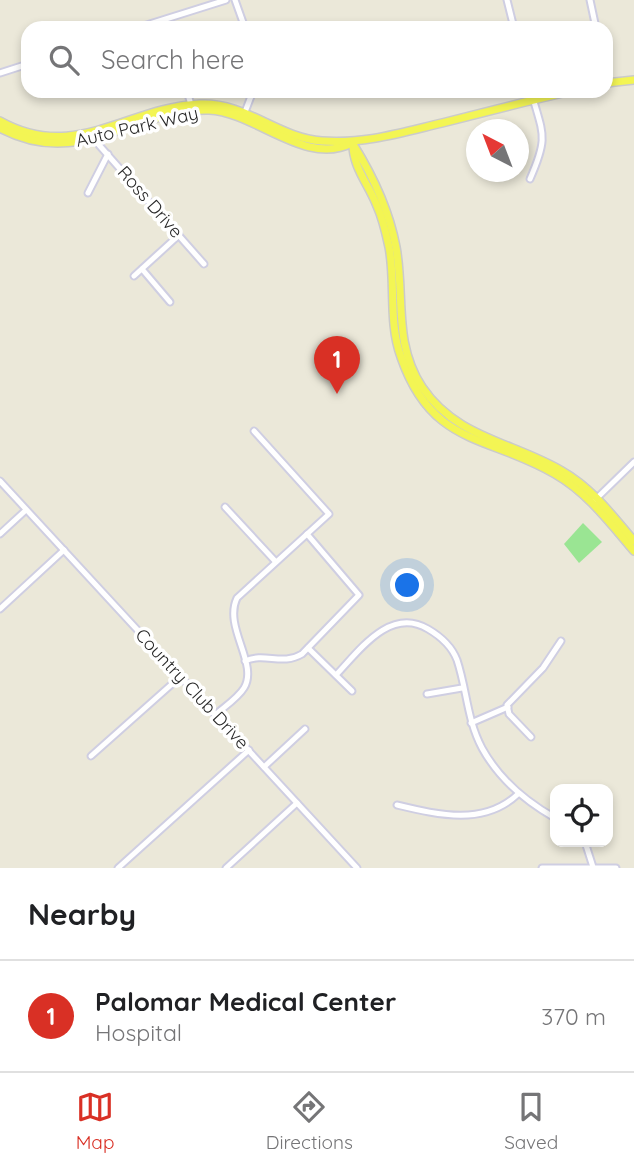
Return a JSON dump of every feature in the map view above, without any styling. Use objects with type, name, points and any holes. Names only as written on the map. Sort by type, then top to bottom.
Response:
[{"type":"main road","points":[[613,82],[634,80]]},
{"type":"main road","name":"Auto Park Way","points":[[0,128],[29,139],[53,143],[97,139],[192,108],[228,113],[309,146],[336,149],[541,98]]},
{"type":"main road","name":"Auto Park Way","points":[[0,121],[38,135],[78,136],[192,108],[224,106],[246,112],[299,136],[353,143]]},
{"type":"main road","points":[[353,143],[380,194],[392,230],[397,256],[402,340],[423,388],[445,414],[473,434],[546,462],[595,500],[634,541]]},
{"type":"main road","points":[[595,500],[634,551]]},
{"type":"street","points":[[159,21],[226,0]]},
{"type":"street","points":[[235,0],[242,21]]},
{"type":"street","points":[[507,0],[512,21]]},
{"type":"street","points":[[590,0],[594,21]]},
{"type":"street","points":[[0,73],[21,66]]},
{"type":"street","points":[[189,98],[192,108]]},
{"type":"street","points":[[246,112],[251,98]]},
{"type":"street","points":[[530,179],[544,138],[533,100]]},
{"type":"street","name":"Ross Drive","points":[[97,139],[204,264]]},
{"type":"street","points":[[88,193],[108,154]]},
{"type":"street","points":[[134,276],[179,235]]},
{"type":"street","points":[[142,269],[170,302]]},
{"type":"street","points":[[215,715],[244,688],[248,673],[232,616],[234,603],[241,592],[329,514],[254,431]]},
{"type":"street","points":[[595,500],[634,462]]},
{"type":"street","name":"Country Club Drive","points":[[0,481],[357,868]]},
{"type":"street","points":[[225,507],[275,561]]},
{"type":"street","points":[[0,534],[26,510]]},
{"type":"street","points":[[245,662],[261,656],[293,660],[359,595],[307,534]]},
{"type":"street","points":[[0,609],[64,550]]},
{"type":"street","points":[[336,675],[383,629],[400,623],[412,624],[434,632],[447,644],[458,664],[471,723],[496,771],[518,794],[550,815]]},
{"type":"street","points":[[471,723],[508,707],[543,668],[561,641]]},
{"type":"street","points":[[308,648],[352,691]]},
{"type":"street","points":[[91,756],[181,676]]},
{"type":"street","points":[[427,694],[462,688]]},
{"type":"street","points":[[508,707],[509,714],[531,737]]},
{"type":"street","points":[[264,766],[305,729]]},
{"type":"street","points":[[118,868],[249,750]]},
{"type":"street","points":[[397,805],[446,814],[485,814],[505,806],[518,794]]},
{"type":"street","points":[[226,868],[297,803]]},
{"type":"street","points":[[587,847],[593,867]]},
{"type":"street","points":[[542,868],[616,868]]},
{"type":"green space","points":[[583,523],[602,542],[579,563],[564,544]]},
{"type":"place","name":"Palomar Medical Center","points":[[337,394]]}]
